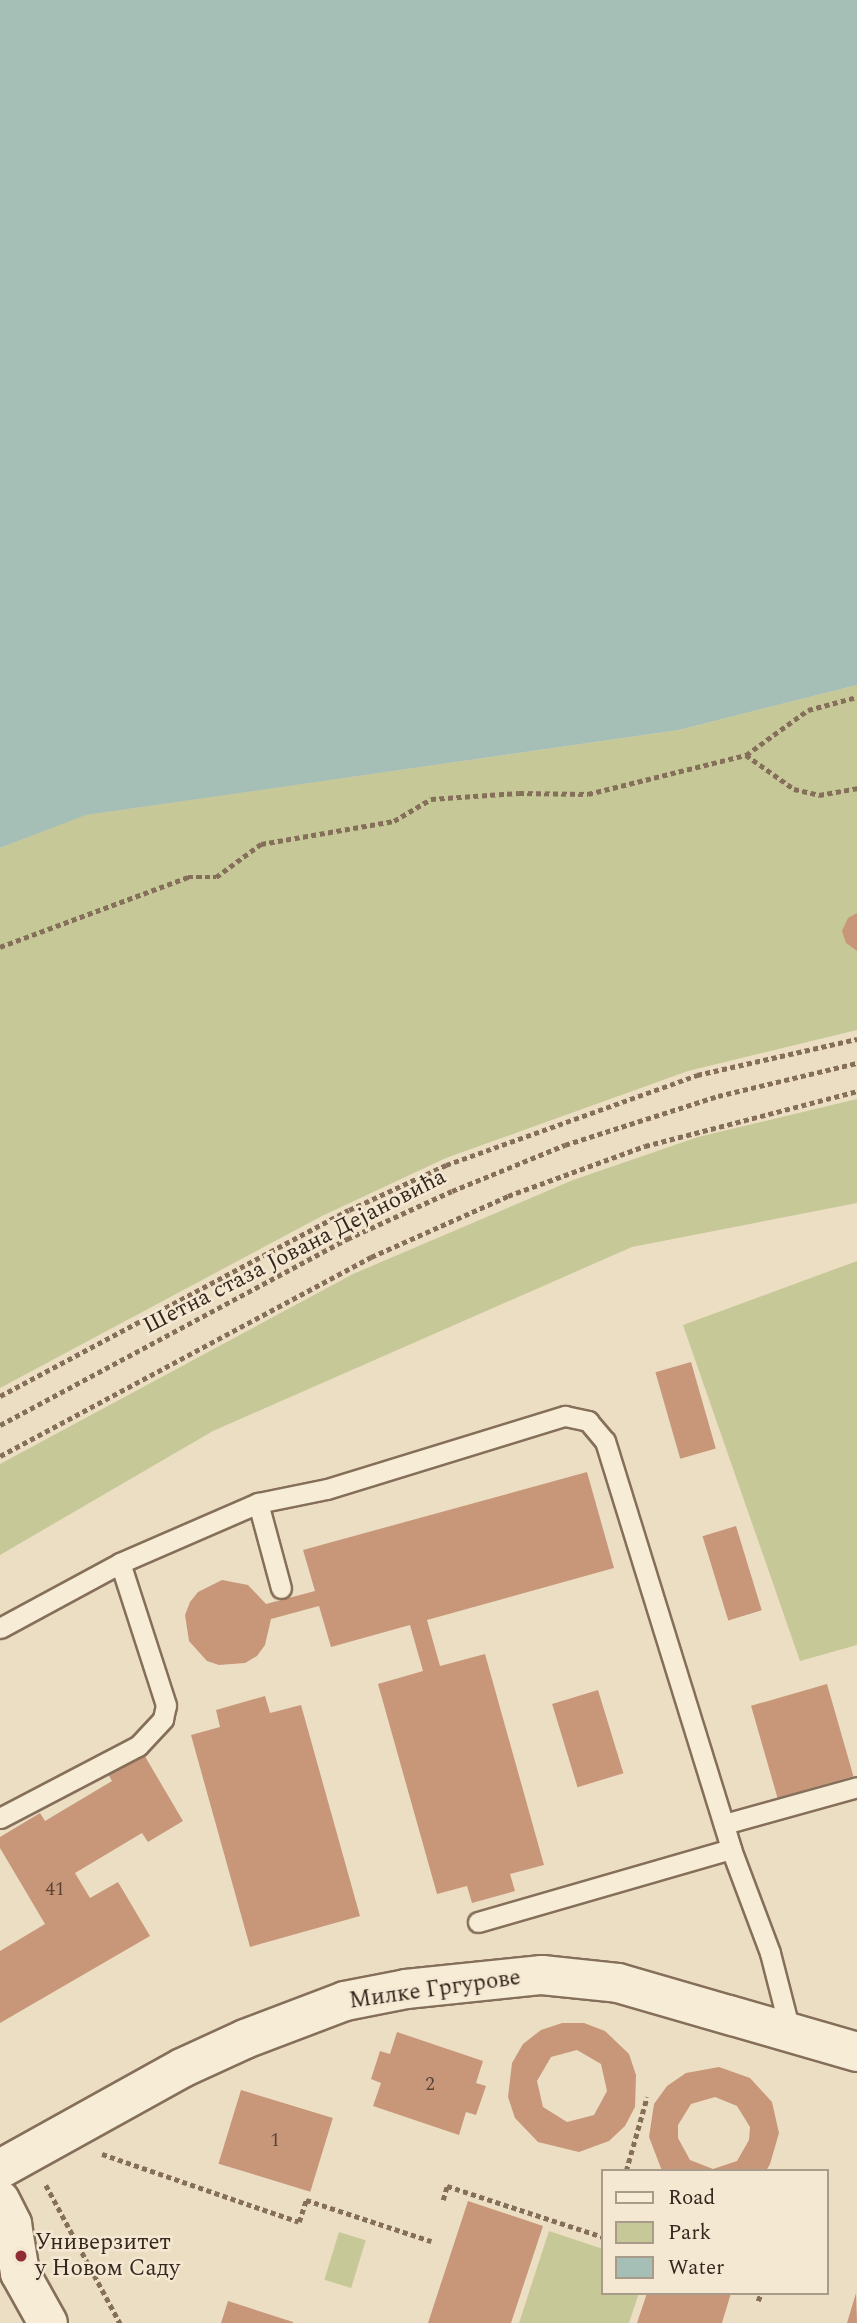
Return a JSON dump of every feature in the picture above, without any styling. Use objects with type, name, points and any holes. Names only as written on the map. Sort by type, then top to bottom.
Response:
[{"type":"street","name":"Милке Гргурове","points":[[14,2161],[182,2068],[245,2039],[345,2001],[406,1989],[542,1975],[618,1983],[857,2052]]},
{"type":"street","points":[[0,2200],[12,2224],[20,2273],[48,2323]]},
{"type":"lane","points":[[0,1628],[120,1563],[257,1503],[327,1489],[565,1416],[588,1421],[606,1441],[731,1849],[770,1953],[790,2031]]},
{"type":"lane","points":[[257,1503],[281,1588]]},
{"type":"lane","points":[[0,1818],[138,1746],[163,1719],[166,1705],[120,1563]]},
{"type":"lane","points":[[724,1824],[857,1787]]},
{"type":"lane","points":[[478,1923],[731,1849]]},
{"type":"path","points":[[0,947],[188,877],[215,877],[261,844],[285,837],[327,835],[394,821],[431,800],[619,789],[746,755],[808,710],[857,697]]},
{"type":"path","points":[[746,755],[794,789],[819,795],[857,788]]},
{"type":"path","points":[[0,1396],[349,1210],[446,1165],[696,1075],[857,1039]]},
{"type":"path","name":"Шетна стаза Јована Дејановића","points":[[0,1425],[348,1239],[452,1191],[565,1145],[705,1100],[857,1063]]},
{"type":"path","points":[[0,1456],[371,1257],[508,1196],[645,1146],[857,1091]]},
{"type":"path","points":[[627,2169],[648,2097]]},
{"type":"path","points":[[96,2152],[299,2222],[306,2200],[431,2241]]},
{"type":"path","points":[[14,2161],[120,2323]]},
{"type":"path","points":[[443,2200],[447,2186],[602,2237]]},
{"type":"path","points":[[758,2301],[760,2295]]},
{"type":"green space","points":[[857,685],[857,1030],[688,1071],[446,1158],[322,1216],[0,1388],[0,848],[85,815],[679,730]]},
{"type":"green space","points":[[857,1099],[857,1203],[632,1247],[213,1431],[0,1555],[0,1464],[353,1274],[573,1180],[698,1137]]},
{"type":"green space","points":[[857,1261],[857,1645],[800,1661],[683,1325]]},
{"type":"green space","points":[[549,2231],[602,2249],[602,2295],[638,2295],[629,2323],[519,2323]]},
{"type":"green space","points":[[339,2232],[366,2240],[351,2288],[324,2280]]},
{"type":"water","points":[[0,0],[857,0],[857,685],[679,730],[86,815],[0,848]]},
{"type":"building","points":[[857,913],[857,951],[846,943],[842,931],[848,918]]},
{"type":"building","points":[[691,1362],[716,1449],[680,1459],[655,1372]]},
{"type":"building","points":[[587,1472],[614,1568],[427,1620],[440,1666],[485,1654],[544,1865],[510,1874],[515,1891],[472,1903],[467,1886],[437,1894],[378,1684],[423,1671],[410,1625],[331,1647],[319,1606],[271,1619],[265,1645],[257,1656],[245,1663],[219,1665],[207,1661],[189,1641],[185,1615],[198,1592],[222,1580],[248,1585],[266,1604],[315,1591],[303,1550]]},
{"type":"building","points":[[736,1526],[762,1610],[728,1620],[703,1536]]},
{"type":"building","points":[[827,1684],[853,1776],[778,1798],[751,1706]]},
{"type":"building","points":[[598,1690],[623,1773],[578,1787],[552,1704]]},
{"type":"building","points":[[265,1696],[270,1713],[301,1705],[360,1916],[250,1947],[191,1735],[220,1727],[216,1710]]},
{"type":"building","points":[[143,1753],[183,1821],[148,1842],[142,1833],[75,1873],[90,1898],[118,1882],[150,1936],[0,2023],[0,1951],[45,1924],[0,1848],[0,1837],[40,1813],[45,1821],[112,1781],[108,1774]]},
{"type":"building","points":[[562,2023],[584,2023],[605,2031],[629,2054],[636,2075],[635,2107],[625,2126],[609,2141],[579,2152],[538,2142],[515,2118],[508,2097],[512,2063],[523,2044],[541,2030]],"holes":[[[577,2050],[601,2064],[607,2091],[594,2115],[567,2122],[543,2107],[537,2081],[551,2057]]]},
{"type":"building","points":[[397,2032],[483,2061],[476,2083],[486,2086],[476,2115],[466,2112],[459,2135],[373,2106],[381,2083],[371,2079],[380,2051],[390,2054]]},
{"type":"building","points":[[719,2067],[750,2078],[772,2102],[779,2133],[767,2169],[713,2169],[661,2169],[649,2137],[654,2104],[667,2086],[686,2073]],"holes":[[[715,2097],[737,2106],[750,2127],[749,2140],[737,2161],[713,2169],[690,2160],[678,2138],[678,2125],[691,2104]]]},
{"type":"building","points":[[241,2090],[333,2118],[310,2192],[218,2164]]},
{"type":"building","points":[[468,2201],[543,2226],[511,2323],[428,2323]]},
{"type":"building","points":[[856,2293],[857,2323],[847,2323]]},
{"type":"building","points":[[646,2295],[730,2295],[722,2323],[637,2323]]},
{"type":"building","points":[[228,2301],[293,2322],[293,2323],[221,2323]]},
{"type":"place","name":"Универзитет у Новом Саду","points":[[21,2256]]}]
